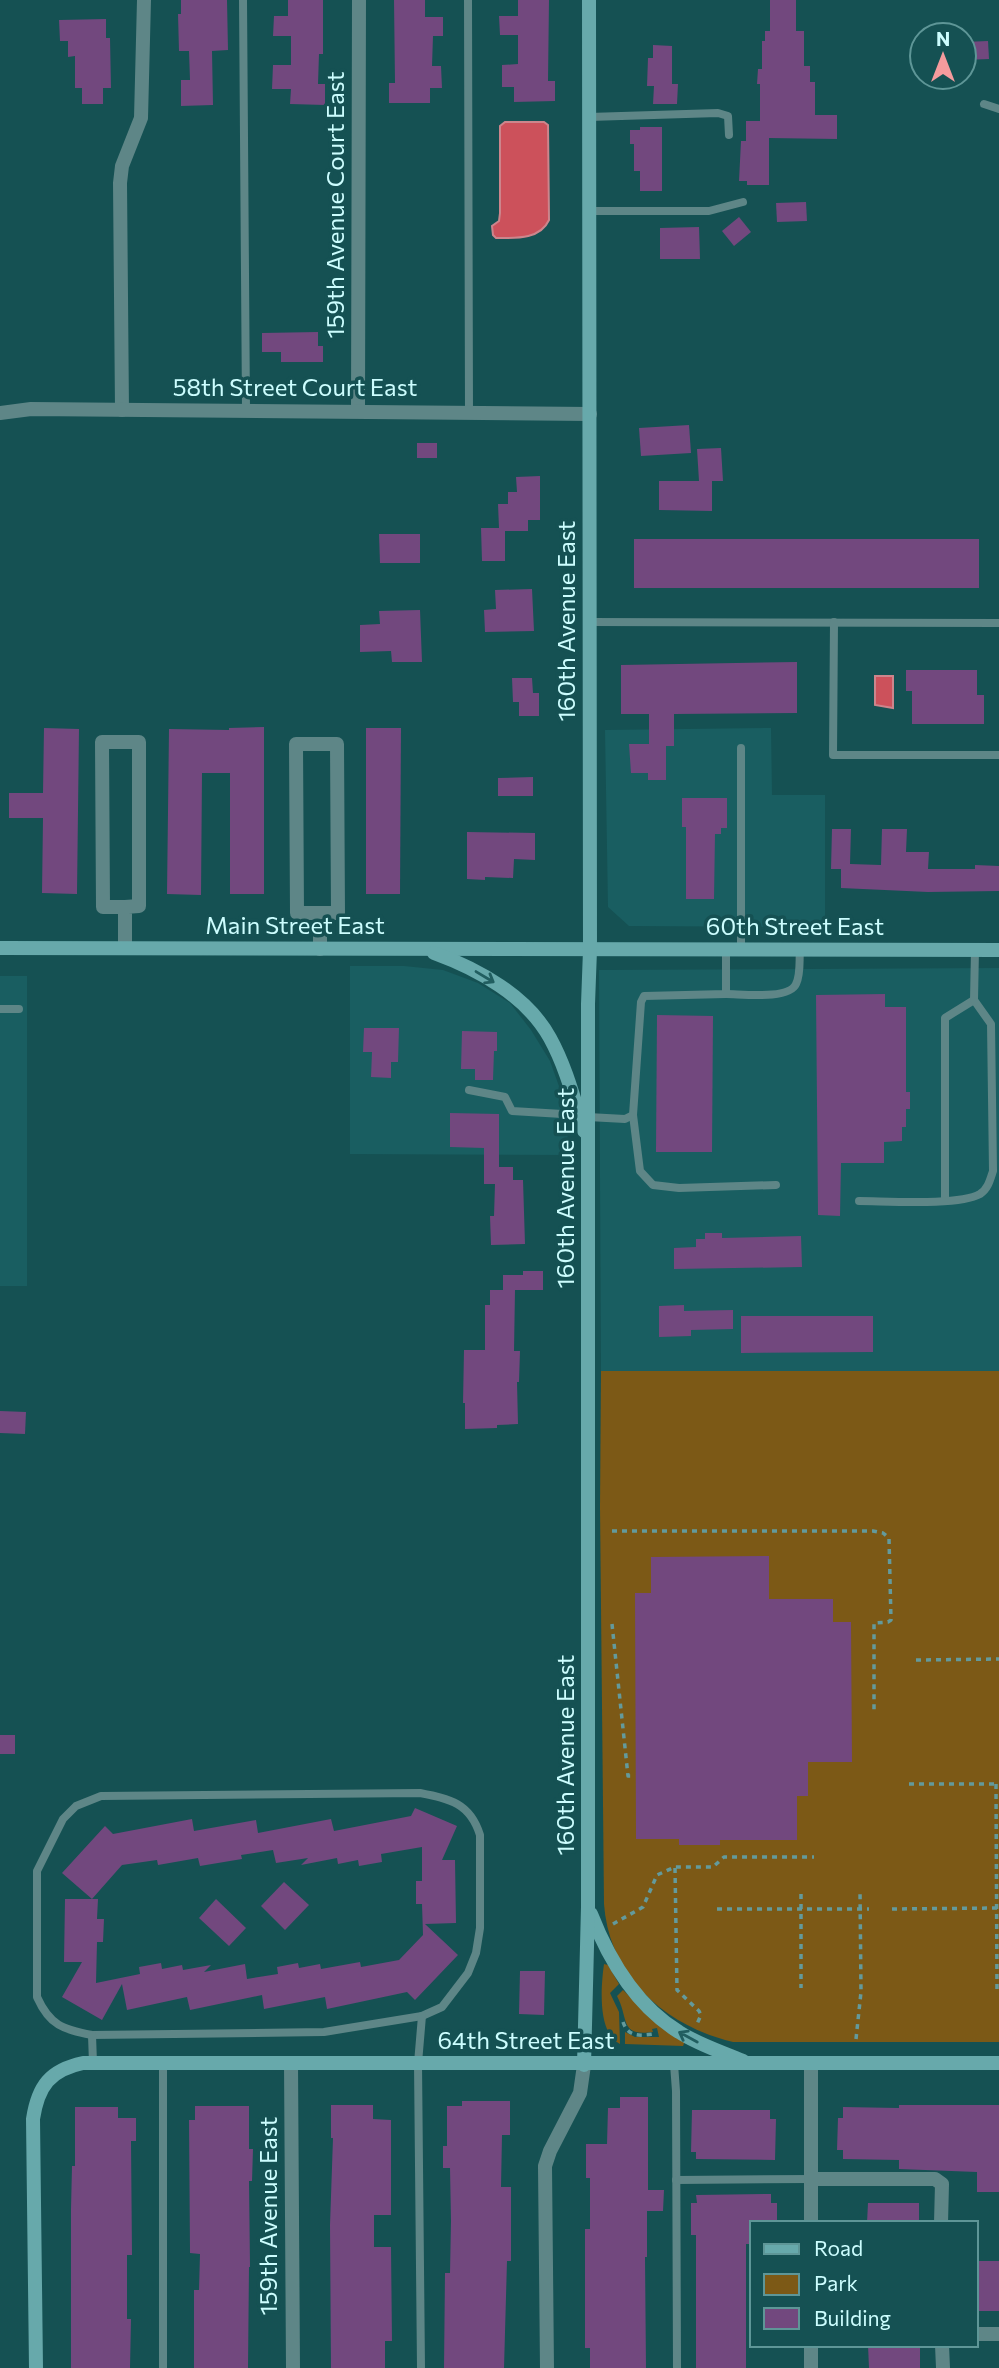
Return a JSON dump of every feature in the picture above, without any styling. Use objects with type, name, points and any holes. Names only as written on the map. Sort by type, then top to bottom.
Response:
[{"type":"street","points":[[122,410],[120,183],[122,166],[141,118],[144,0]]},
{"type":"street","name":"159th Avenue Court East","points":[[358,411],[359,0]]},
{"type":"street","name":"160th Avenue East","points":[[547,2368],[545,2166],[580,2093],[584,2064],[588,1907],[588,1146],[584,1116],[590,950],[589,0]]},
{"type":"street","name":"58th Street Court East","points":[[0,413],[31,409],[590,414]]},
{"type":"street","points":[[102,742],[139,742],[139,906],[124,907],[103,907],[102,742]]},
{"type":"street","points":[[296,744],[337,744],[338,913],[320,913],[297,913],[296,744]]},
{"type":"street","points":[[124,907],[125,948]]},
{"type":"street","points":[[320,913],[320,949]]},
{"type":"street","name":"Main Street East","points":[[0,948],[590,950]]},
{"type":"street","points":[[422,949],[460,963],[491,979],[532,1014],[550,1037],[584,1116]]},
{"type":"street","name":"60th Street East","points":[[590,950],[999,950]]},
{"type":"street","points":[[588,1907],[604,1947],[639,1998],[678,2032],[700,2044],[751,2064]]},
{"type":"street","name":"64th Street East","points":[[36,2368],[33,2119],[35,2101],[46,2081],[67,2066],[93,2063],[999,2063]]},
{"type":"street","name":"159th Avenue East","points":[[291,2063],[293,2368]]},
{"type":"street","points":[[811,2064],[811,2221]]},
{"type":"street","points":[[811,2179],[934,2179],[942,2184],[941,2221]]},
{"type":"street","points":[[978,2334],[999,2334]]},
{"type":"street","points":[[811,2347],[811,2368]]},
{"type":"street","points":[[942,2347],[943,2368]]},
{"type":"lane","points":[[243,0],[246,410]]},
{"type":"lane","points":[[468,0],[469,412]]},
{"type":"lane","points":[[985,104],[999,109]]},
{"type":"lane","points":[[589,117],[719,113],[728,116],[729,135]]},
{"type":"lane","points":[[589,212],[709,211],[743,202]]},
{"type":"lane","points":[[590,622],[999,623]]},
{"type":"lane","points":[[834,622],[833,755],[999,755]]},
{"type":"lane","points":[[741,748],[741,950]]},
{"type":"lane","points":[[726,950],[726,994]]},
{"type":"lane","points":[[776,1185],[679,1188],[653,1185],[640,1171],[634,1115],[641,1002],[644,996],[782,994],[791,991],[798,981],[800,950]]},
{"type":"lane","points":[[859,1201],[963,1200],[980,1194],[989,1186],[993,1171],[990,1024],[974,1000],[975,950]]},
{"type":"lane","points":[[945,1200],[945,1018],[974,1000]]},
{"type":"lane","points":[[0,1009],[19,1009]]},
{"type":"lane","points":[[469,1090],[505,1097],[512,1111],[625,1119],[634,1115]]},
{"type":"lane","points":[[420,1793],[455,1801],[475,1821],[480,1835],[480,1928],[476,1953],[468,1973],[442,2007],[422,2017],[324,2032],[92,2035],[64,2029],[50,2020],[37,1997],[37,1871],[63,1819],[76,1806],[101,1796],[420,1793]]},
{"type":"lane","points":[[421,2368],[418,2063],[422,2017]]},
{"type":"lane","points":[[92,2035],[93,2063]]},
{"type":"lane","points":[[163,2063],[163,2368]]},
{"type":"lane","points":[[674,2064],[677,2368]]},
{"type":"lane","points":[[676,2180],[811,2179]]},
{"type":"path","points":[[612,1531],[883,1533],[889,1538],[891,1620],[874,1623],[874,1710]]},
{"type":"path","points":[[612,1624],[628,1776],[635,1776]]},
{"type":"path","points":[[916,1660],[999,1660]]},
{"type":"path","points":[[909,1784],[998,1784],[997,1991]]},
{"type":"path","points":[[613,1924],[643,1907],[657,1875],[676,1867],[713,1867],[724,1857],[814,1857]]},
{"type":"path","points":[[676,1867],[677,1990],[699,2011],[701,2015],[696,2026]]},
{"type":"path","points":[[856,2039],[862,1992],[860,1890]]},
{"type":"path","points":[[801,1894],[801,1988]]},
{"type":"path","points":[[892,1909],[998,1908]]},
{"type":"path","points":[[717,1909],[869,1909]]},
{"type":"path","points":[[622,2022],[625,2029],[635,2036],[653,2034]]},
{"type":"shaded area","points":[[505,122],[544,122],[548,125],[549,220],[545,227],[533,234],[496,238],[492,226],[499,221],[500,213],[500,126]]},
{"type":"shaded area","points":[[875,676],[893,676],[893,708],[875,705]]},
{"type":"shaded area","points":[[771,728],[772,795],[825,795],[825,927],[629,926],[608,907],[605,730]]},
{"type":"shaded area","points":[[350,966],[404,966],[443,970],[478,983],[510,1003],[550,1061],[565,1103],[569,1155],[350,1154]]},
{"type":"shaded area","points":[[999,968],[999,1371],[601,1371],[599,970]]},
{"type":"shaded area","points":[[0,976],[27,976],[27,1286],[0,1286]]},
{"type":"green space","points":[[601,1371],[999,1371],[999,2042],[733,2042],[685,2024],[645,1994],[629,1975],[608,1930],[604,1904]]},
{"type":"green space","points":[[604,1964],[608,1965],[619,1984],[610,1993],[619,2012],[620,2044],[607,2030],[604,2020]]},
{"type":"green space","points":[[623,1990],[655,2021],[685,2041],[683,2046],[625,2044],[625,2032],[635,2037],[659,2037],[657,2028],[652,2029],[653,2032],[642,2033],[630,2029],[617,1996]]},
{"type":"building","points":[[181,0],[227,0],[228,50],[212,51],[213,105],[181,106],[181,80],[190,80],[189,51],[179,51],[178,14],[181,14]]},
{"type":"building","points":[[288,0],[323,0],[323,54],[319,54],[318,84],[325,84],[325,105],[290,104],[291,89],[272,89],[273,65],[291,65],[291,36],[273,36],[274,16],[288,16]]},
{"type":"building","points":[[394,0],[425,0],[425,17],[443,17],[443,36],[433,36],[432,66],[441,66],[442,88],[430,88],[430,103],[389,103],[389,83],[395,83]]},
{"type":"building","points":[[518,0],[549,0],[548,81],[555,81],[555,101],[514,102],[514,87],[502,87],[502,65],[518,64],[518,35],[500,35],[499,16],[518,16]]},
{"type":"building","points":[[770,0],[796,0],[796,31],[804,31],[804,66],[810,66],[810,82],[815,82],[815,115],[837,115],[837,139],[769,138],[769,185],[747,185],[747,181],[739,181],[741,141],[746,141],[746,121],[760,121],[758,69],[762,69],[762,41],[765,41],[765,31],[770,31]]},
{"type":"building","points":[[106,19],[106,38],[110,38],[111,88],[103,88],[103,104],[82,104],[82,88],[75,88],[75,56],[68,57],[68,41],[60,41],[59,20]]},
{"type":"building","points":[[978,41],[988,41],[989,59],[978,59]]},
{"type":"building","points":[[653,45],[672,46],[672,84],[678,84],[677,104],[653,104],[654,86],[647,86],[648,58],[653,58]]},
{"type":"building","points":[[640,127],[662,127],[662,191],[640,191],[640,171],[634,171],[634,144],[630,144],[630,130],[640,130]]},
{"type":"building","points":[[806,202],[807,221],[777,222],[776,203]]},
{"type":"building","points":[[739,217],[751,232],[734,246],[722,231]]},
{"type":"building","points":[[699,227],[700,259],[660,259],[660,228]]},
{"type":"building","points":[[318,332],[318,346],[323,346],[323,362],[281,362],[281,352],[262,352],[262,333]]},
{"type":"building","points":[[689,425],[691,453],[641,456],[639,428]]},
{"type":"building","points":[[417,443],[437,443],[437,458],[417,458]]},
{"type":"building","points":[[721,448],[723,481],[712,481],[712,511],[659,510],[659,481],[699,481],[697,449]]},
{"type":"building","points":[[540,476],[540,520],[528,520],[528,531],[505,531],[505,561],[482,561],[481,528],[499,528],[498,504],[508,504],[508,492],[517,492],[516,477]]},
{"type":"building","points":[[379,534],[420,534],[420,563],[380,563]]},
{"type":"building","points":[[634,539],[979,539],[979,588],[634,588]]},
{"type":"building","points":[[532,589],[534,631],[485,632],[484,610],[496,609],[495,590]]},
{"type":"building","points":[[420,610],[422,662],[392,662],[391,651],[360,652],[360,625],[380,624],[379,611]]},
{"type":"building","points":[[797,662],[797,713],[674,714],[674,746],[666,746],[666,780],[648,780],[648,773],[631,773],[629,744],[649,744],[649,714],[621,714],[621,665]]},
{"type":"building","points":[[906,670],[977,670],[977,695],[984,695],[984,724],[912,724],[912,691],[906,691]]},
{"type":"building","points":[[512,678],[532,678],[533,693],[539,693],[539,716],[519,716],[519,702],[513,702]]},
{"type":"building","points":[[264,727],[264,894],[230,894],[230,773],[202,773],[201,895],[167,894],[169,729],[229,730]]},
{"type":"building","points":[[44,728],[79,729],[77,894],[42,893],[43,818],[9,818],[9,793],[43,793]]},
{"type":"building","points":[[366,728],[401,728],[400,894],[366,894]]},
{"type":"building","points":[[533,777],[533,796],[498,796],[498,778]]},
{"type":"building","points":[[682,798],[727,798],[727,828],[721,828],[721,834],[715,834],[714,899],[686,899],[686,827],[682,827]]},
{"type":"building","points":[[832,829],[851,829],[850,864],[881,865],[882,829],[907,829],[906,852],[929,852],[928,869],[999,866],[999,891],[928,892],[841,888],[841,869],[831,869]]},
{"type":"building","points":[[467,832],[535,833],[535,860],[514,859],[513,878],[467,879]]},
{"type":"building","points":[[885,994],[885,1007],[906,1007],[906,1092],[910,1092],[910,1109],[906,1109],[906,1127],[902,1127],[902,1141],[884,1142],[884,1163],[841,1163],[840,1216],[818,1215],[816,995]]},
{"type":"building","points":[[657,1015],[713,1016],[712,1152],[656,1152]]},
{"type":"building","points":[[364,1028],[399,1028],[398,1062],[391,1062],[391,1078],[371,1077],[372,1052],[363,1052]]},
{"type":"building","points":[[462,1031],[497,1032],[493,1080],[475,1080],[475,1069],[461,1069]]},
{"type":"building","points":[[450,1113],[499,1114],[499,1167],[513,1167],[513,1180],[523,1180],[525,1244],[491,1245],[490,1216],[494,1216],[495,1184],[484,1184],[484,1148],[450,1147]]},
{"type":"building","points":[[705,1233],[722,1233],[722,1238],[801,1236],[802,1267],[674,1269],[674,1248],[696,1247],[696,1239],[705,1239]]},
{"type":"building","points":[[523,1271],[543,1271],[543,1290],[515,1290],[514,1351],[520,1351],[517,1382],[518,1424],[465,1429],[464,1350],[485,1350],[485,1305],[490,1305],[490,1290],[503,1290],[503,1275],[523,1275]]},
{"type":"building","points":[[684,1305],[684,1311],[733,1310],[733,1329],[691,1330],[691,1336],[659,1337],[659,1306]]},
{"type":"building","points":[[741,1316],[873,1316],[873,1352],[741,1353]]},
{"type":"building","points":[[0,1411],[26,1412],[25,1434],[0,1433]]},
{"type":"building","points":[[769,1556],[769,1599],[833,1599],[833,1622],[851,1622],[852,1762],[808,1762],[808,1796],[797,1796],[797,1840],[720,1840],[720,1845],[679,1845],[679,1839],[636,1839],[635,1593],[651,1593],[651,1557]]},
{"type":"building","points":[[0,1735],[15,1735],[15,1754],[0,1754]]},
{"type":"building","points":[[415,1808],[457,1826],[442,1860],[455,1860],[456,1923],[425,1924],[458,1955],[415,2000],[407,1992],[327,2009],[325,1997],[264,2009],[262,1995],[190,2010],[187,1997],[127,2010],[122,1984],[102,2020],[62,1997],[82,1962],[64,1962],[65,1899],[92,1899],[62,1873],[105,1826],[113,1834],[192,1819],[194,1831],[256,1820],[258,1833],[331,1819],[334,1831],[411,1816]],"holes":[[[422,1847],[422,1881],[416,1881],[416,1904],[422,1904],[423,1935],[399,1960],[361,1967],[360,1962],[321,1969],[320,1964],[299,1968],[298,1963],[277,1967],[278,1974],[247,1979],[245,1964],[204,1972],[211,1965],[183,1970],[182,1965],[162,1969],[161,1963],[139,1967],[140,1974],[96,1983],[97,1942],[103,1942],[104,1919],[97,1919],[98,1899],[92,1899],[122,1865],[157,1860],[158,1865],[198,1858],[200,1866],[242,1859],[241,1855],[273,1850],[276,1863],[308,1858],[301,1865],[337,1858],[338,1864],[358,1860],[359,1866],[382,1862],[381,1854]]]},
{"type":"building","points":[[284,1882],[309,1905],[285,1930],[261,1906]]},
{"type":"building","points":[[216,1899],[246,1928],[229,1946],[199,1918]]},
{"type":"building","points":[[520,1971],[545,1971],[544,2015],[519,2014]]},
{"type":"building","points":[[620,2097],[648,2097],[648,2190],[664,2190],[663,2211],[647,2211],[646,2368],[590,2368],[590,2348],[585,2348],[585,2229],[590,2229],[590,2178],[586,2178],[586,2144],[607,2144],[608,2108],[620,2108]]},
{"type":"building","points":[[462,2101],[510,2101],[510,2135],[502,2135],[501,2187],[511,2187],[511,2261],[507,2261],[504,2368],[444,2368],[445,2273],[450,2273],[451,2221],[450,2168],[443,2168],[443,2146],[447,2146],[447,2106],[462,2106]]},
{"type":"building","points":[[331,2105],[373,2105],[373,2119],[391,2120],[391,2215],[374,2215],[374,2247],[391,2247],[392,2341],[385,2341],[385,2368],[331,2368]]},
{"type":"building","points":[[899,2105],[999,2105],[999,2192],[977,2192],[977,2172],[899,2169],[899,2160],[843,2159],[843,2150],[837,2150],[838,2118],[843,2118],[843,2107],[899,2108]]},
{"type":"building","points":[[195,2106],[249,2106],[249,2149],[253,2149],[252,2181],[249,2181],[248,2368],[194,2368],[194,2290],[199,2290],[200,2254],[190,2253],[189,2120],[195,2120]]},
{"type":"building","points":[[75,2107],[118,2107],[118,2118],[136,2118],[136,2141],[131,2141],[132,2255],[127,2255],[127,2319],[131,2319],[130,2368],[71,2368],[71,2209],[72,2166],[75,2166]]},
{"type":"building","points":[[692,2110],[770,2110],[770,2119],[776,2119],[775,2160],[696,2159],[696,2152],[691,2152]]},
{"type":"building","points":[[771,2194],[771,2203],[777,2203],[777,2221],[750,2221],[750,2244],[746,2244],[746,2368],[696,2368],[696,2235],[691,2235],[691,2203],[697,2203],[696,2195]]},
{"type":"building","points":[[868,2203],[919,2203],[919,2221],[867,2221]]},
{"type":"building","points":[[978,2261],[999,2261],[999,2311],[978,2311]]},
{"type":"building","points":[[868,2347],[920,2347],[920,2368],[869,2368]]}]
